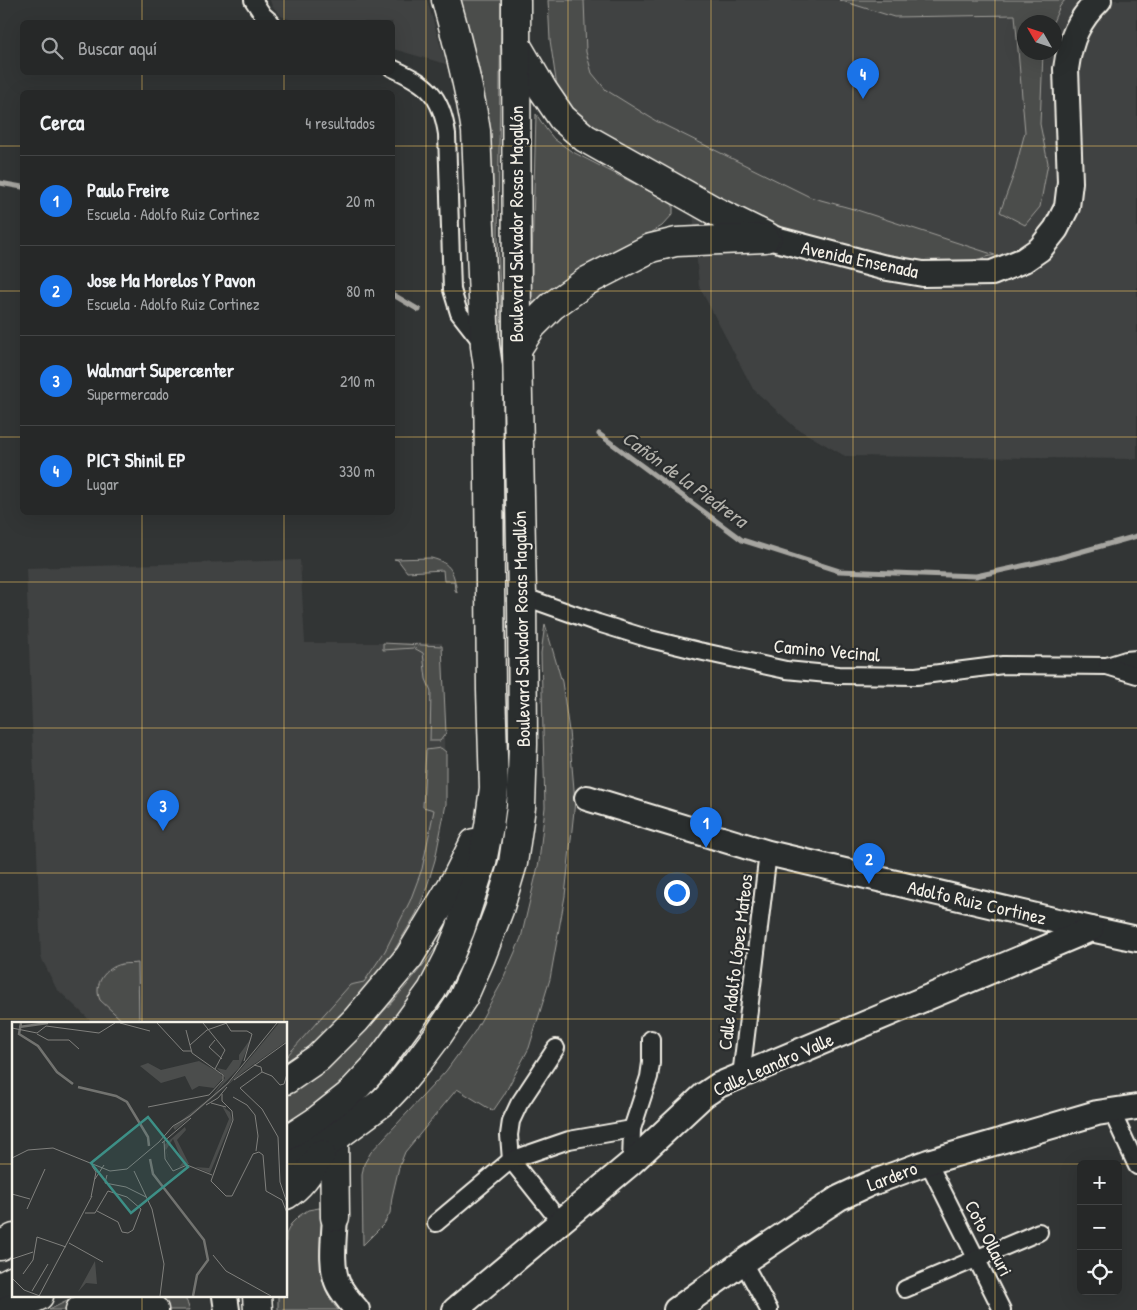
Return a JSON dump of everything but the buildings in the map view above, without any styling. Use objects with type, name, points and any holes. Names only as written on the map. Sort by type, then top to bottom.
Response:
[{"type":"highway","name":"Boulevard Salvador Rosas Magallón","points":[[288,1140],[315,1122],[354,1090],[377,1065],[432,990],[451,952],[471,899],[482,862],[489,826],[494,788],[491,690],[488,377],[476,131],[471,98],[446,0]]},
{"type":"highway","name":"Boulevard Salvador Rosas Magallón","points":[[288,1185],[332,1140],[382,1102],[412,1069],[439,1034],[463,998],[482,957],[499,910],[513,862],[521,807],[523,744],[517,349],[516,0]]},
{"type":"highway","points":[[516,44],[562,118],[585,138],[713,210],[768,237]]},
{"type":"highway","points":[[517,349],[532,326],[552,306],[587,282],[651,248],[676,242],[768,237]]},
{"type":"highway","points":[[288,1079],[318,1058],[344,1033],[385,988],[409,957],[456,879],[474,842],[494,788]]},
{"type":"highway","points":[[332,1140],[335,1217]]},
{"type":"highway","points":[[288,1185],[312,1189],[322,1195],[335,1217]]},
{"type":"highway","points":[[0,1246],[12,1239]]},
{"type":"highway","points":[[0,1287],[12,1281]]},
{"type":"highway","points":[[9,1310],[35,1298]]},
{"type":"highway","points":[[80,1310],[111,1298],[147,1305],[154,1310]]},
{"type":"street","points":[[253,0],[269,20]]},
{"type":"street","name":"Avenida Ensenada","points":[[768,237],[882,267],[923,274],[992,273],[1024,260],[1040,249],[1056,229],[1066,207],[1070,182],[1066,69],[1068,52],[1074,32],[1089,11],[1100,0]]},
{"type":"street","points":[[395,70],[420,82],[440,104],[445,118],[452,290],[458,313],[485,346]]},
{"type":"street","name":"Camino Vecinal","points":[[522,596],[650,639],[699,652],[786,670],[838,675],[916,676],[1003,665],[1107,666],[1126,660],[1137,659]]},
{"type":"street","points":[[1107,666],[1137,675]]},
{"type":"street","name":"Adolfo Ruiz Cortinez","points":[[587,798],[768,853],[1137,939]]},
{"type":"street","name":"Calle Adolfo López Mateos","points":[[741,1076],[768,853]]},
{"type":"street","name":"Calle Leandro Valle","points":[[455,1310],[631,1164],[704,1095],[719,1085],[1090,929]]},
{"type":"street","points":[[631,1164],[632,1129],[649,1078],[651,1039]]},
{"type":"street","points":[[556,1048],[519,1104],[511,1120],[509,1135],[511,1160],[561,1223]]},
{"type":"street","name":"Lardero","points":[[676,1310],[743,1262],[839,1198],[869,1184],[928,1162],[1097,1113],[1137,1107]]},
{"type":"street","points":[[1111,1110],[1137,1166]]},
{"type":"street","points":[[436,1223],[511,1160],[569,1140],[632,1129]]},
{"type":"street","name":"Coto Ollauri","points":[[928,1162],[1002,1310]]},
{"type":"street","points":[[335,1217],[334,1266],[338,1284],[357,1310]]},
{"type":"street","points":[[905,1289],[1039,1232]]},
{"type":"street","points":[[743,1262],[769,1310]]},
{"type":"shaded area","points":[[270,0],[427,0],[446,64],[395,50],[395,20],[291,20],[281,16],[272,6]]},
{"type":"shaded area","points":[[459,0],[501,0],[498,236],[502,352],[499,356],[491,237],[491,146],[483,85]]},
{"type":"shaded area","points":[[548,0],[1137,0],[1137,459],[845,456],[796,428],[753,389],[699,286],[690,175],[550,40]]},
{"type":"shaded area","points":[[548,0],[584,0],[586,52],[592,73],[606,90],[656,121],[810,197],[857,210],[995,255],[966,262],[925,262],[847,247],[790,233],[739,212],[579,121],[557,87],[550,40]]},
{"type":"shaded area","points":[[839,0],[1065,0],[1056,15],[1017,15],[1017,38],[1015,15],[894,17]]},
{"type":"shaded area","points":[[1019,60],[1043,60],[1040,124],[1048,163],[1040,207],[1025,225],[1000,212],[1014,174],[1025,132]]},
{"type":"shaded area","points":[[536,114],[554,139],[571,151],[664,199],[673,205],[673,214],[662,226],[540,302],[534,303],[531,299]]},
{"type":"shaded area","points":[[431,558],[444,563],[451,570],[455,580],[457,593],[454,581],[444,581],[443,570],[407,572],[398,560],[394,559]]},
{"type":"shaded area","points":[[300,560],[305,643],[442,643],[445,783],[427,867],[390,964],[288,1066],[288,1022],[92,1022],[56,988],[41,957],[26,568]]},
{"type":"shaded area","points":[[545,624],[562,682],[569,731],[575,801],[565,896],[550,979],[529,1048],[504,1095],[493,1111],[457,1089],[405,1152],[399,1167],[390,1213],[384,1224],[363,1245],[362,1175],[364,1164],[371,1152],[446,1071],[475,1031],[502,982],[521,938],[539,862],[545,807],[541,653]]},
{"type":"shaded area","points":[[383,643],[442,646],[446,733],[440,741],[430,741],[431,691],[426,679],[423,653],[414,648],[383,650]]},
{"type":"shaded area","points":[[441,748],[446,752],[446,804],[435,860],[425,893],[416,914],[388,961],[338,1026],[288,1066],[288,1055],[350,985],[364,982],[385,951],[410,901],[422,869],[434,810],[423,807],[426,750]]},
{"type":"shaded area","points":[[463,894],[443,949],[365,1063],[288,1129],[288,1096],[319,1073],[365,1030],[407,985],[437,946]]},
{"type":"shaded area","points":[[138,963],[139,1022],[124,1022],[100,1000],[98,994],[99,983],[106,973],[110,969],[122,964]]},
{"type":"shaded area","points":[[319,1208],[324,1210],[323,1278],[328,1295],[338,1310],[278,1310],[278,1298],[288,1298],[288,1230],[299,1216],[308,1210]]},
{"type":"shaded area","points":[[73,1298],[185,1298],[190,1310],[49,1310]]},
{"type":"waterway","name":"Cañón de la Piedrera","points":[[0,183],[20,187]]},
{"type":"waterway","name":"Cañón de la Piedrera","points":[[395,296],[419,310]]},
{"type":"waterway","name":"Cañón de la Piedrera","points":[[599,434],[742,540],[839,571],[976,576],[1058,558],[1137,536]]},
{"type":"place","name":"PIC7 Shinil EP","points":[[863,99]]},
{"type":"place","name":"Walmart Supercenter","points":[[163,831]]},
{"type":"place","name":"Paulo Freire","points":[[706,848]]},
{"type":"place","name":"Jose Ma Morelos Y Pavon","points":[[869,884]]}]
